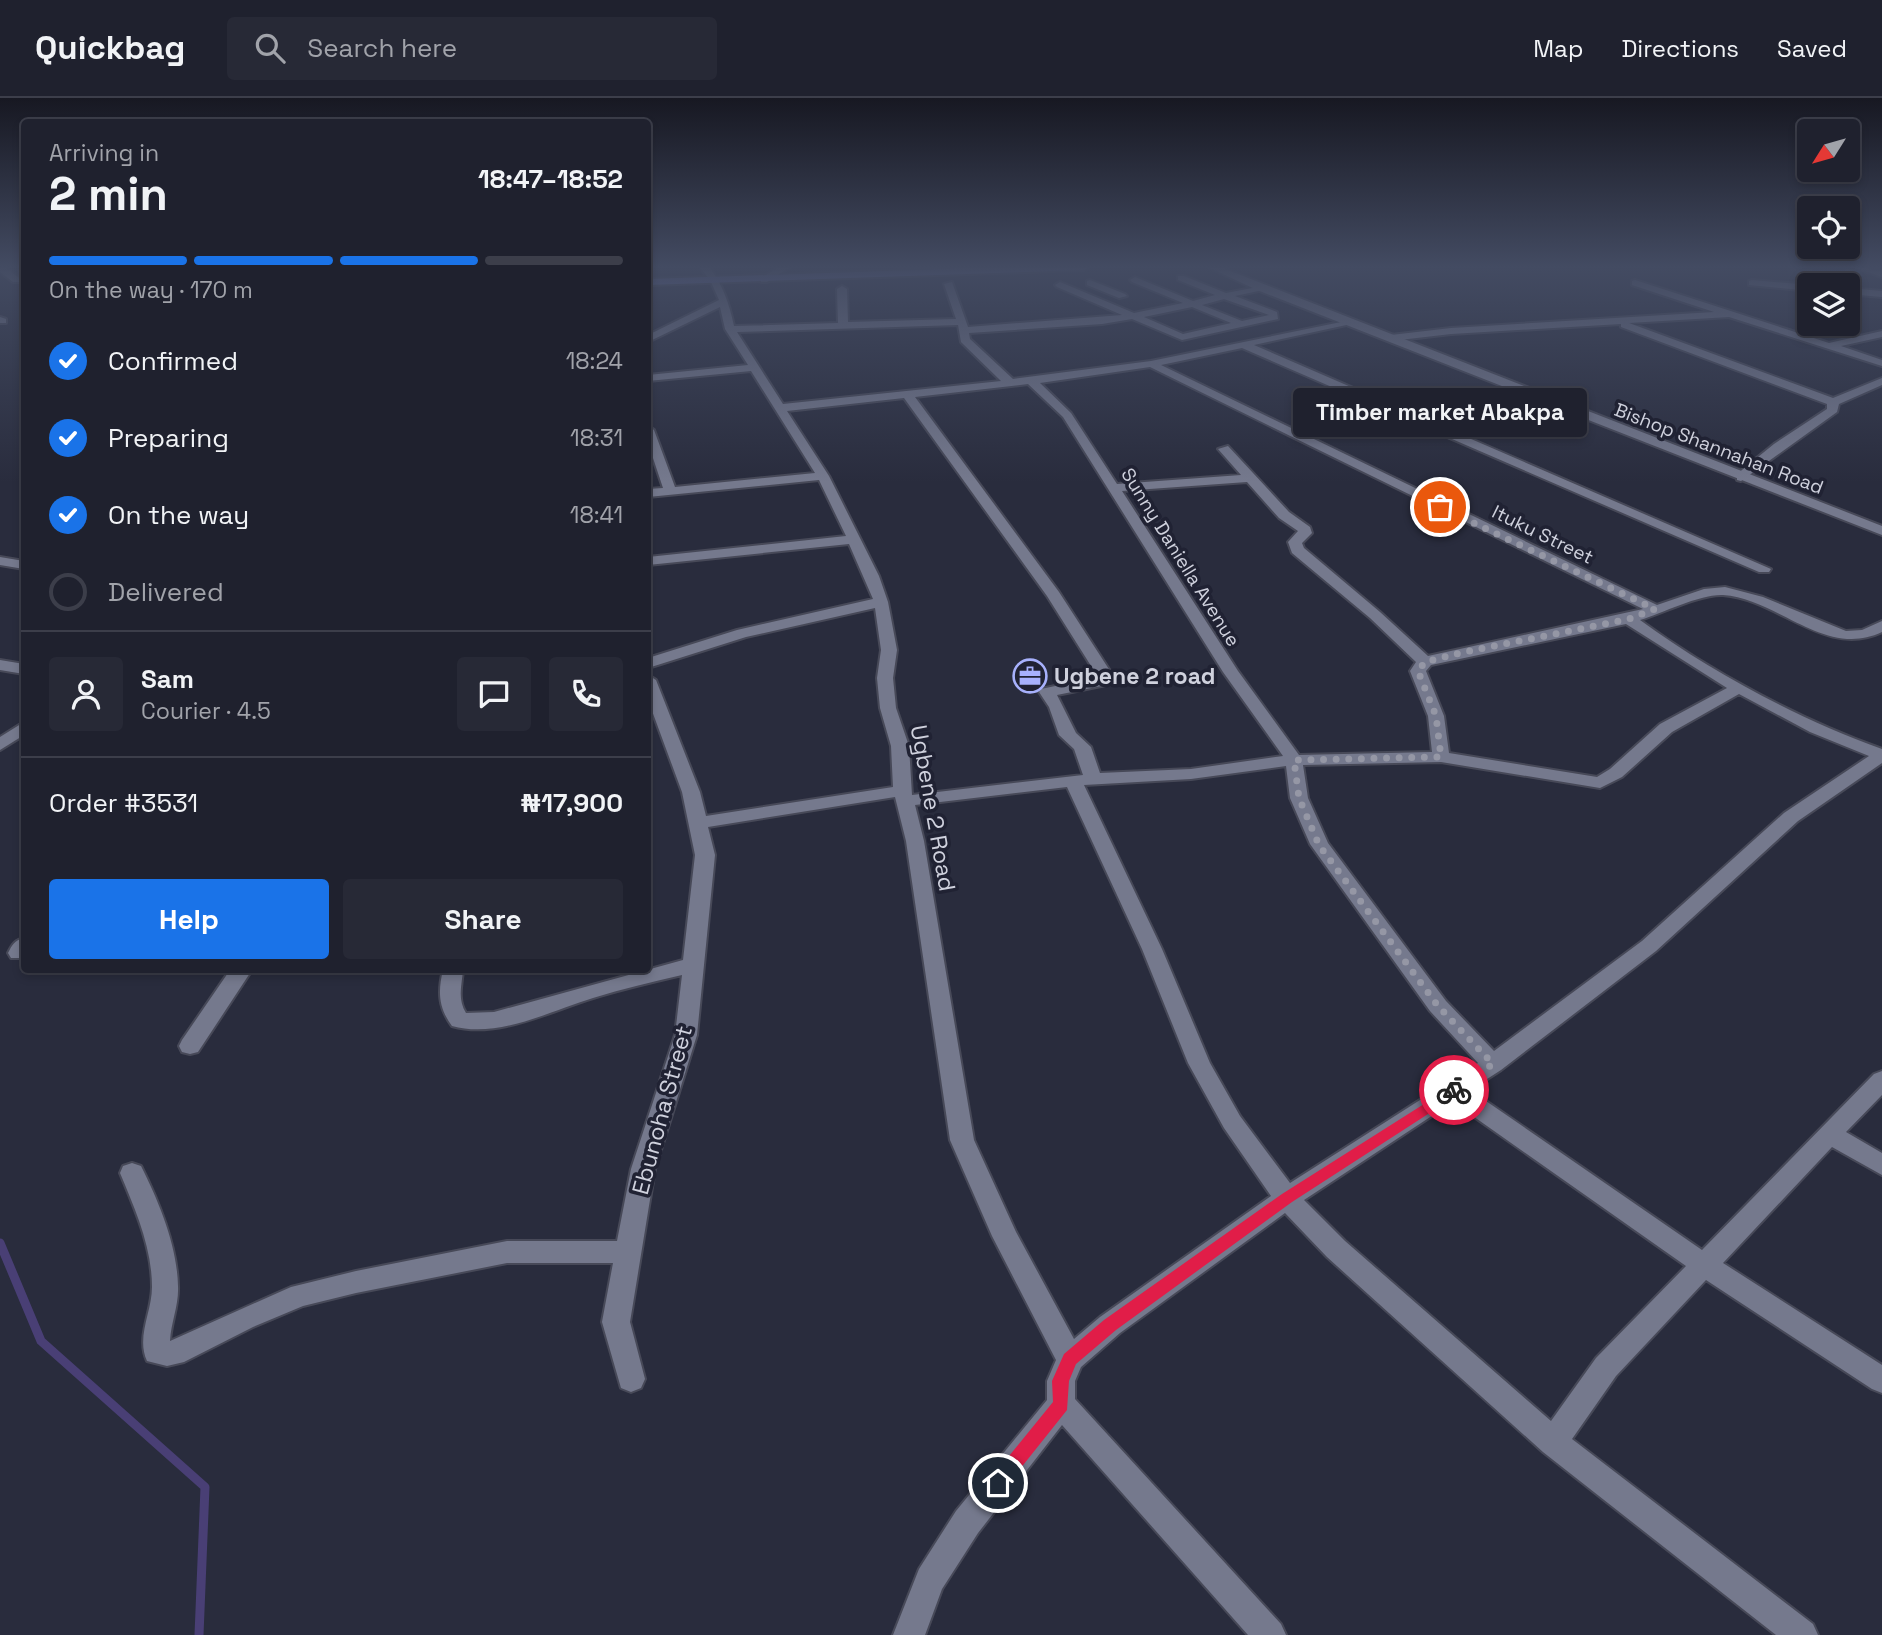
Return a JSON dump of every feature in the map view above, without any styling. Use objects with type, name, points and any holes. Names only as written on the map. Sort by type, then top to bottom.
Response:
[{"type":"street","name":"Ugbene 2 Road","points":[[736,339],[823,476],[881,602],[889,650],[885,678],[888,708],[900,746],[903,796],[930,933],[961,1140],[1005,1236],[1070,1359]]},
{"type":"street","points":[[965,339],[1009,382]]},
{"type":"street","points":[[781,408],[1151,364],[1270,339]]},
{"type":"street","name":"Bishop Shannahan Road","points":[[1393,339],[1882,531]]},
{"type":"street","points":[[1662,339],[1833,402],[1882,381]]},
{"type":"street","points":[[1805,339],[1882,363]]},
{"type":"street","points":[[1828,346],[1861,339]]},
{"type":"street","points":[[1245,345],[1765,569]]},
{"type":"street","name":"Ituku Street","points":[[1151,364],[1344,457],[1398,487],[1655,609]]},
{"type":"street","points":[[651,378],[754,368]]},
{"type":"street","name":"Sunny Daniella Avenue","points":[[1030,380],[1068,415],[1116,488],[1136,527],[1230,672],[1294,760]]},
{"type":"street","points":[[906,393],[1054,595],[1106,677],[1105,681],[1047,692],[1063,719],[1068,735],[1083,747],[1083,781],[1199,1063],[1232,1122],[1287,1198],[1356,1268],[1553,1442],[1802,1635]]},
{"type":"street","points":[[1741,477],[1777,447],[1833,410],[1833,402]]},
{"type":"street","points":[[651,437],[670,491]]},
{"type":"street","points":[[1224,449],[1247,478],[1284,515],[1305,530],[1295,542],[1297,550],[1375,615],[1425,662]]},
{"type":"street","points":[[651,493],[823,476]]},
{"type":"street","points":[[1116,488],[1247,478]]},
{"type":"street","points":[[651,561],[854,539]]},
{"type":"street","points":[[0,561],[21,564]]},
{"type":"street","points":[[1441,757],[1436,716],[1418,671],[1425,662],[1629,619],[1709,592],[1725,592],[1758,600],[1844,636],[1866,635],[1882,626]]},
{"type":"street","points":[[651,662],[742,633],[881,602]]},
{"type":"street","points":[[1629,619],[1660,641],[1739,688],[1843,741],[1882,755]]},
{"type":"street","points":[[0,665],[21,668]]},
{"type":"street","name":"Ebunoha Street","points":[[631,1379],[616,1322],[643,1169],[686,1035],[705,855],[699,823],[676,746],[651,687]]},
{"type":"street","points":[[699,823],[806,804],[1191,774],[1294,760],[1441,757],[1600,783],[1616,774],[1666,729],[1739,688]]},
{"type":"street","points":[[0,745],[21,729]]},
{"type":"street","points":[[909,1635],[930,1580],[967,1522],[1061,1404],[1061,1381],[1070,1359],[1110,1325],[1287,1198],[1493,1064],[1649,946],[1791,817],[1882,755]]},
{"type":"street","points":[[1294,760],[1299,798],[1319,845],[1438,1006],[1493,1064]]},
{"type":"street","points":[[452,973],[448,999],[452,1012],[460,1020],[479,1023],[693,965]]},
{"type":"street","points":[[190,1045],[239,973]]},
{"type":"street","points":[[1553,1442],[1606,1367],[1882,1080]]},
{"type":"street","points":[[1454,1091],[1704,1265],[1882,1380]]},
{"type":"street","points":[[1831,1135],[1882,1164]]},
{"type":"street","points":[[132,1173],[147,1205],[163,1264],[165,1290],[156,1342],[157,1352],[167,1354],[184,1350],[243,1318],[300,1295],[356,1282],[507,1252],[627,1252]]},
{"type":"street","points":[[1061,1404],[1270,1635]]},
{"type":"waterway","points":[[0,1243],[41,1341],[205,1487],[199,1635]]},
{"type":"way so far","points":[[1440,507],[1655,609],[1629,619],[1425,662],[1418,671],[1436,716],[1441,757],[1294,760],[1299,798],[1319,845],[1438,1006],[1493,1064],[1454,1090]]},
{"type":"place","name":"Timber market Abakpa","points":[[1440,507]]},
{"type":"place","name":"Ugbene 2 road","points":[[1030,676]]},
{"type":"route","points":[[998,1483],[1061,1404],[1061,1381],[1070,1359],[1110,1325],[1287,1198],[1454,1090]]}]
